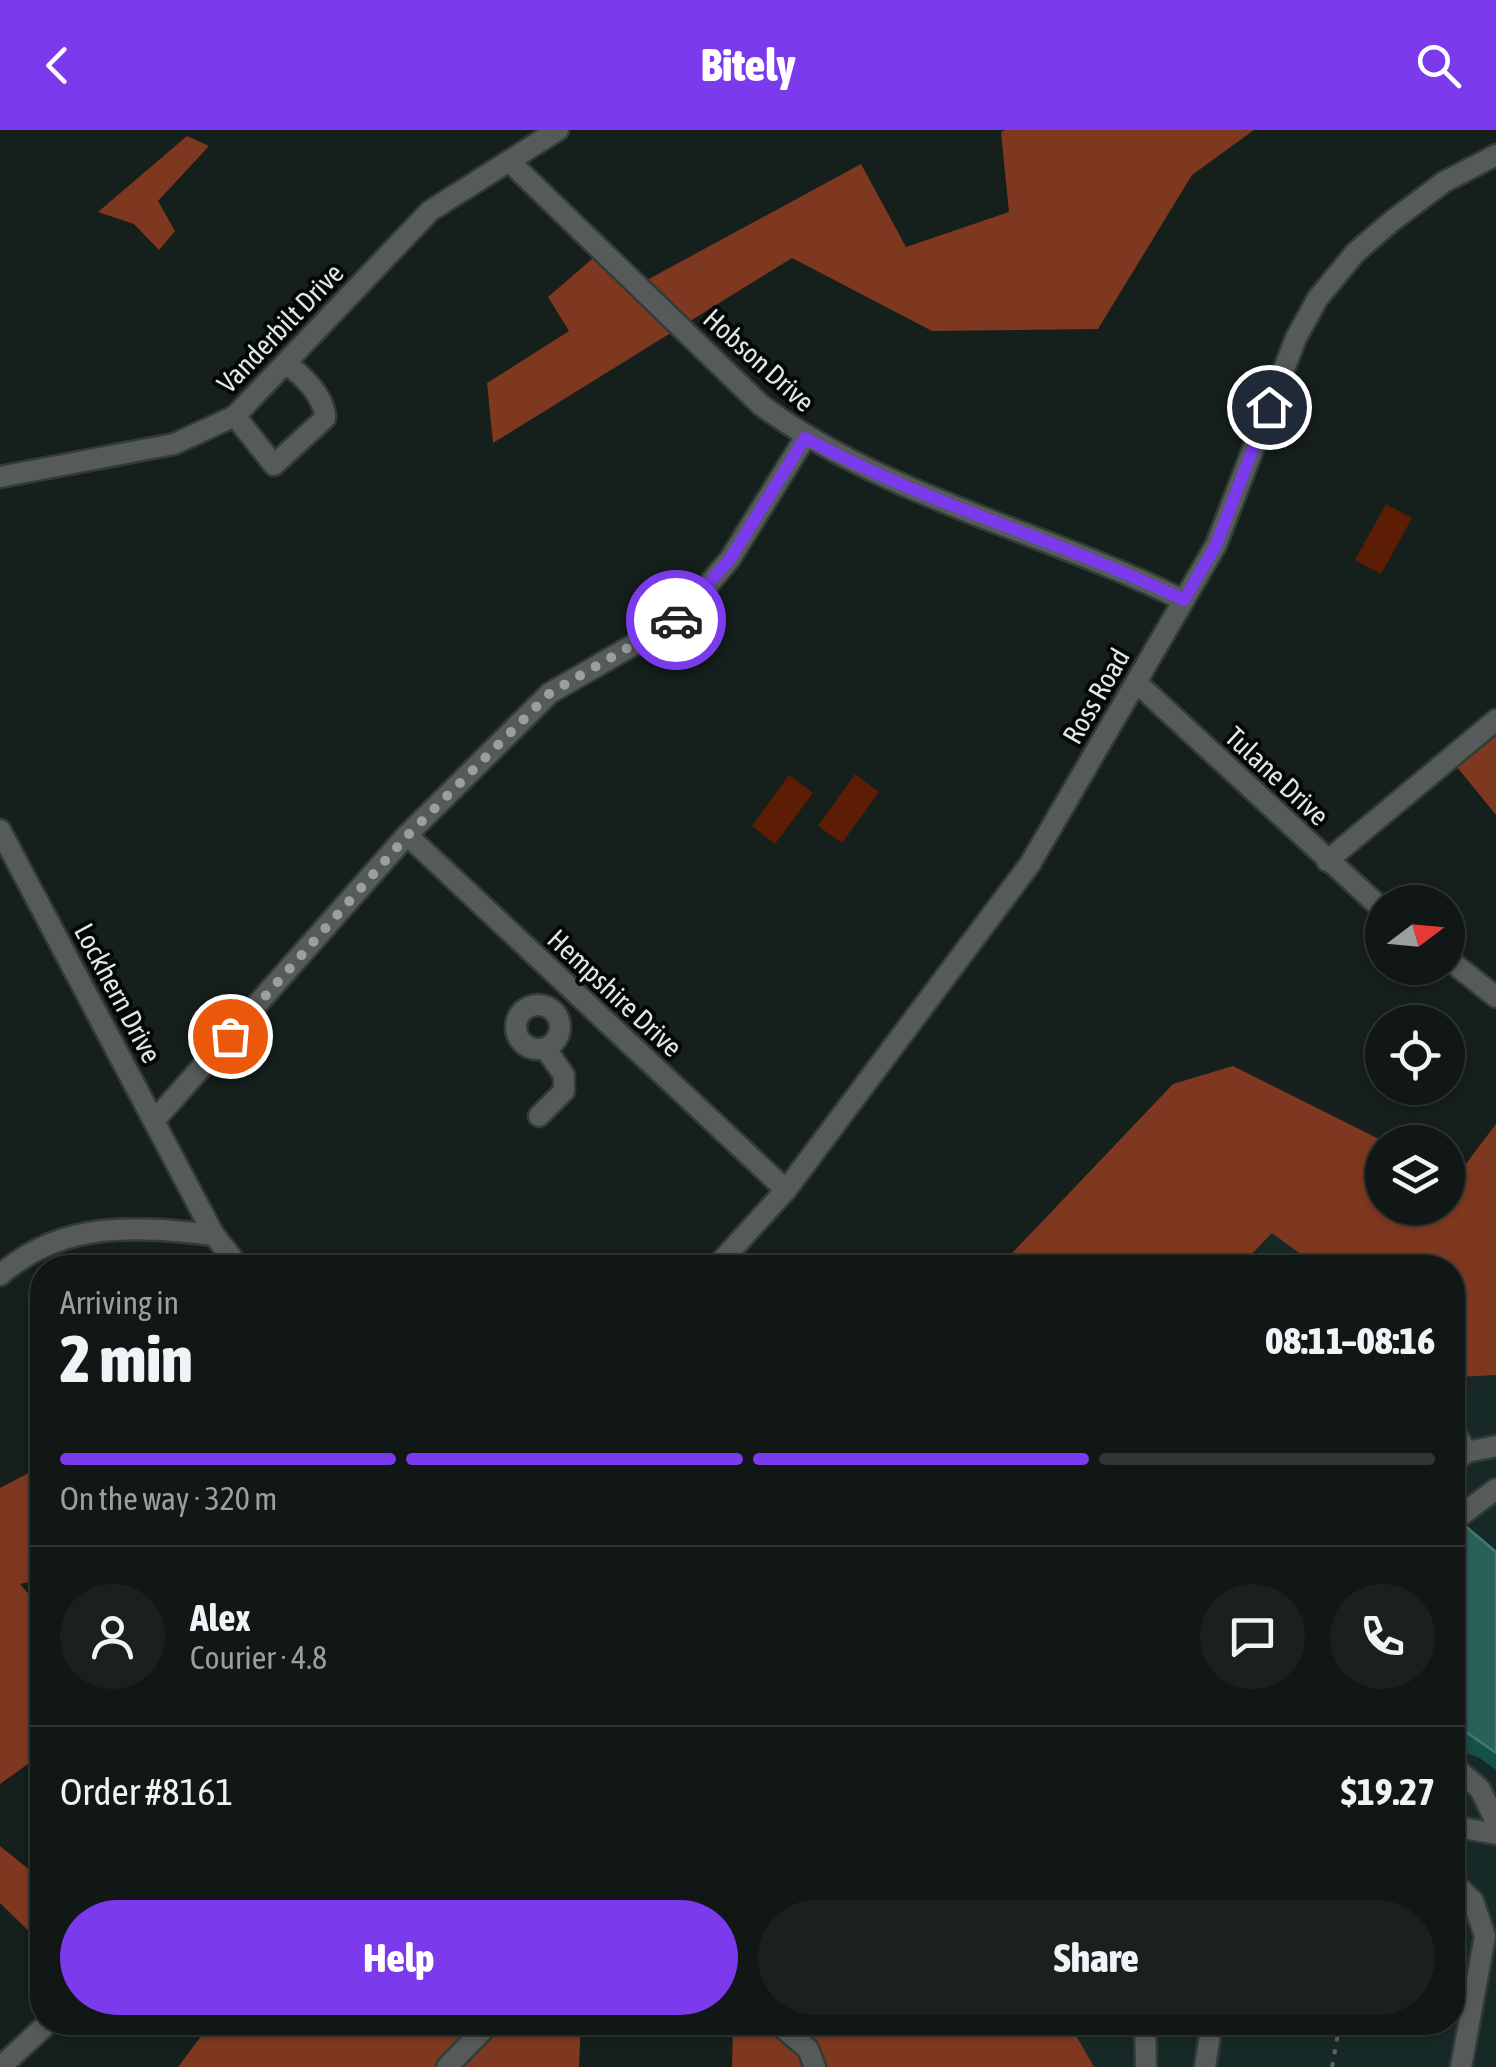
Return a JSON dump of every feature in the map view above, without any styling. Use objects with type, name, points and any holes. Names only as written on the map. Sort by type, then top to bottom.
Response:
[{"type":"street","name":"Vanderbilt Drive","points":[[0,476],[174,444],[235,416],[430,211],[558,130]]},
{"type":"street","name":"Ross Road","points":[[727,1255],[786,1190],[1030,864],[1216,545],[1296,338],[1318,298],[1356,252],[1392,221],[1444,182],[1496,155]]},
{"type":"street","name":"Hobson Drive","points":[[510,162],[761,405],[805,438],[854,465],[1130,574],[1184,600]]},
{"type":"street","points":[[235,416],[274,465],[326,418],[325,407],[297,371],[285,364]]},
{"type":"street","points":[[154,1122],[407,836],[550,693],[592,665],[680,618],[730,559],[805,438]]},
{"type":"street","name":"Tulane Drive","points":[[1136,682],[1365,894]]},
{"type":"street","points":[[1327,862],[1496,720]]},
{"type":"street","name":"Lockhern Drive","points":[[0,830],[214,1235],[230,1255]]},
{"type":"street","name":"Hempshire Drive","points":[[407,836],[786,1190]]},
{"type":"street","points":[[1465,972],[1496,997]]},
{"type":"street","points":[[552,1008],[571,989]]},
{"type":"street","points":[[532,1006],[552,1008],[560,1028],[556,1041],[545,1048],[526,1046],[517,1034],[517,1020],[532,1006]]},
{"type":"street","points":[[539,1116],[564,1091],[564,1075],[545,1048]]},
{"type":"street","points":[[0,1275],[21,1257],[66,1235],[116,1230],[214,1235]]},
{"type":"street","points":[[1465,1455],[1496,1446]]},
{"type":"street","points":[[1465,1512],[1496,1489]]},
{"type":"street","points":[[1465,1776],[1480,1789],[1496,1822]]},
{"type":"street","points":[[1465,1828],[1496,1834]]},
{"type":"street","points":[[1462,2067],[1484,1936],[1473,1901],[1465,1893]]},
{"type":"street","points":[[4,2060],[34,2035]]},
{"type":"street","points":[[447,2067],[478,2035]]},
{"type":"street","points":[[791,2035],[808,2049],[815,2067]]},
{"type":"street","points":[[1143,2066],[1144,2035]]},
{"type":"street","points":[[1205,2067],[1210,2035]]},
{"type":"path","points":[[1332,2067],[1338,2035]]},
{"type":"shaded area","points":[[1254,130],[1192,175],[1098,329],[932,331],[792,258],[493,443],[487,383],[569,331],[548,297],[599,253],[634,287],[861,164],[906,247],[1009,212],[1001,132]]},
{"type":"shaded area","points":[[187,136],[209,146],[158,201],[175,231],[159,250],[134,224],[98,212]]},
{"type":"shaded area","points":[[1386,504],[1412,518],[1381,574],[1355,560]]},
{"type":"shaded area","points":[[1496,736],[1496,815],[1457,767]]},
{"type":"shaded area","points":[[855,774],[879,792],[842,843],[818,826]]},
{"type":"shaded area","points":[[789,775],[813,793],[775,844],[752,826]]},
{"type":"shaded area","points":[[1233,1066],[1365,1132],[1365,1225],[1465,1225],[1465,1165],[1496,1124],[1496,1375],[1465,1377],[1465,1255],[1302,1255],[1272,1233],[1251,1255],[1010,1255],[1173,1084]]},
{"type":"shaded area","points":[[1272,1232],[1302,1255],[1251,1255]]},
{"type":"shaded area","points":[[1496,1375],[1496,2067],[1094,2067],[1076,2035],[1465,2035],[1465,1377]]},
{"type":"shaded area","points":[[30,1472],[30,1582],[20,1584],[30,1596],[30,1763],[0,1784],[0,1488]]},
{"type":"shaded area","points":[[0,1846],[30,1870],[30,1932],[0,1903]]},
{"type":"shaded area","points":[[202,2035],[580,2035],[579,2067],[178,2067]]},
{"type":"shaded area","points":[[733,2035],[1076,2035],[1094,2067],[732,2067]]},
{"type":"building","points":[[1465,1526],[1496,1552],[1496,1753],[1465,1731]]},
{"type":"way so far","points":[[230,1036],[407,836],[550,693],[592,665],[676,620]]},
{"type":"route","points":[[676,620],[730,559],[805,438],[854,465],[1130,574],[1184,600],[1216,545],[1269,407]]}]
